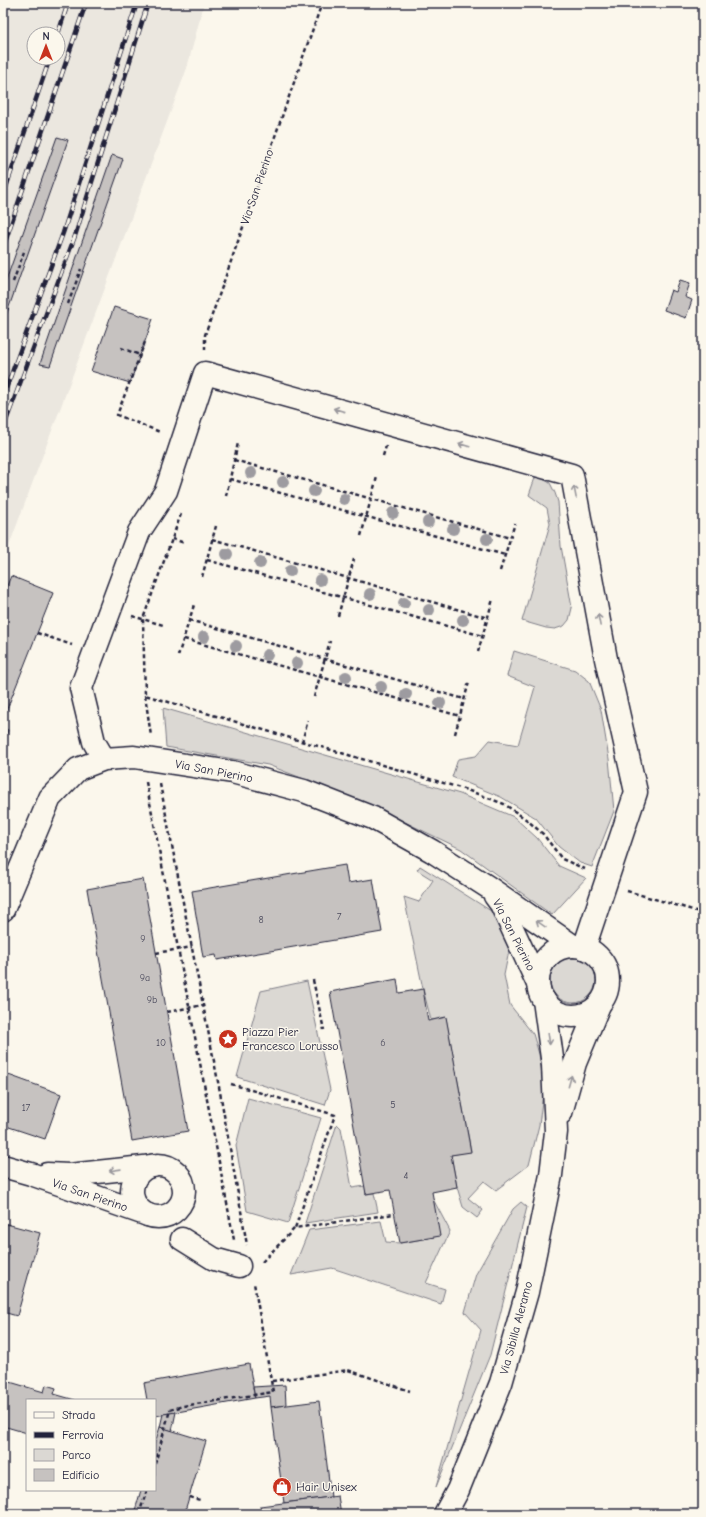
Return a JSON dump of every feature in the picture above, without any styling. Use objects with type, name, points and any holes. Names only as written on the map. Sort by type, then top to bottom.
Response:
[{"type":"street","points":[[104,759],[94,742],[81,688],[139,532],[166,491],[205,373],[572,475],[606,658],[636,792],[579,947]]},
{"type":"street","name":"Via San Pierino","points":[[3,910],[50,798],[78,769],[104,759],[134,757],[232,772],[304,791],[373,818],[432,851],[488,887],[579,947],[595,954],[602,962],[607,972],[608,984],[605,995],[599,1004],[591,1011],[581,1015],[571,1016],[560,1014],[551,1009],[541,992],[501,904],[488,887]]},
{"type":"street","name":"Via San Pierino","points":[[541,992],[539,973],[544,962],[551,954],[562,948],[579,947]]},
{"type":"street","name":"Via Sibilla Aleramo","points":[[541,992],[553,1065],[556,1132]]},
{"type":"street","name":"Via Sibilla Aleramo","points":[[445,1514],[458,1490],[501,1383],[527,1292],[551,1175],[556,1132],[575,1063],[599,1004]]},
{"type":"street","points":[[162,1165],[170,1168],[182,1181],[184,1189],[183,1198],[177,1209],[166,1216],[149,1216],[142,1212],[136,1205],[132,1189],[134,1181],[145,1169],[162,1165]]},
{"type":"street","name":"Via San Pierino","points":[[3,1166],[31,1174],[149,1216]]},
{"type":"street","name":"Via San Pierino","points":[[31,1174],[69,1175],[153,1166]]},
{"type":"street","points":[[182,1239],[214,1259],[246,1262]]},
{"type":"path","name":"Via San Pierino","points":[[205,373],[205,335],[322,3]]},
{"type":"path","points":[[13,282],[25,249]]},
{"type":"path","points":[[68,304],[81,269]]},
{"type":"path","points":[[145,342],[117,415],[160,432],[158,440]]},
{"type":"path","points":[[121,348],[140,356]]},
{"type":"path","points":[[226,496],[238,443]]},
{"type":"path","points":[[234,460],[510,538]]},
{"type":"path","points":[[361,536],[377,477]]},
{"type":"path","points":[[230,479],[504,555]]},
{"type":"path","points":[[152,743],[145,695],[143,619],[182,510]]},
{"type":"path","points":[[500,571],[515,523]]},
{"type":"path","points":[[202,577],[216,526]]},
{"type":"path","points":[[172,539],[185,543]]},
{"type":"path","points":[[212,539],[488,618]]},
{"type":"path","points":[[338,616],[354,559]]},
{"type":"path","points":[[207,560],[483,636]]},
{"type":"path","points":[[478,652],[493,599]]},
{"type":"path","points":[[178,656],[194,605]]},
{"type":"path","points":[[143,619],[163,625]]},
{"type":"path","points":[[189,620],[464,699]]},
{"type":"path","points":[[37,633],[76,646]]},
{"type":"path","points":[[184,639],[460,716]]},
{"type":"path","points":[[314,697],[330,641]]},
{"type":"path","points":[[455,734],[469,682]]},
{"type":"path","points":[[145,695],[468,790],[504,804],[527,820],[543,834],[562,859],[589,871]]},
{"type":"path","points":[[302,742],[308,720]]},
{"type":"path","points":[[145,780],[272,1381],[273,1392],[182,1406],[170,1410],[156,1460]]},
{"type":"path","points":[[159,781],[203,1004],[246,1262]]},
{"type":"path","points":[[626,891],[703,913]]},
{"type":"path","points":[[156,954],[192,947]]},
{"type":"path","points":[[313,980],[324,1030]]},
{"type":"path","points":[[168,1012],[203,1004]]},
{"type":"path","points":[[231,1084],[334,1115],[295,1228]]},
{"type":"path","points":[[246,1262],[295,1228],[394,1214]]},
{"type":"path","points":[[272,1381],[348,1370],[410,1391]]},
{"type":"path","points":[[139,1514],[147,1491]]},
{"type":"path","points":[[190,1497],[200,1500]]},
{"type":"shaded area","points":[[3,3],[204,3],[187,68],[3,562]]},
{"type":"green space","points":[[536,475],[550,483],[558,502],[561,546],[572,608],[569,620],[564,626],[555,629],[522,621],[550,524],[547,508],[529,495]]},
{"type":"green space","points":[[514,651],[575,670],[589,681],[601,710],[609,759],[614,811],[592,867],[580,863],[559,847],[536,818],[501,797],[452,777],[458,759],[476,756],[490,740],[518,745],[535,687],[507,676]]},
{"type":"green space","points":[[163,708],[460,794],[514,817],[537,838],[559,866],[586,878],[552,915],[461,849],[363,802],[268,765],[166,747]]},
{"type":"green space","points":[[420,866],[491,911],[503,927],[509,951],[504,975],[510,1005],[533,1034],[539,1054],[544,1085],[539,1125],[529,1165],[496,1190],[484,1181],[468,1198],[483,1210],[477,1218],[463,1207],[457,1187],[451,1155],[471,1151],[446,1018],[431,1020],[404,897],[419,902],[433,880],[417,870]]},
{"type":"green space","points":[[578,957],[590,963],[595,971],[595,989],[590,997],[582,1002],[568,1003],[556,997],[551,989],[550,975],[556,963],[564,958]]},
{"type":"green space","points":[[307,981],[330,1090],[325,1105],[237,1077],[261,991]]},
{"type":"green space","points":[[248,1098],[321,1118],[288,1223],[247,1211],[236,1146]]},
{"type":"green space","points":[[337,1124],[341,1128],[352,1188],[365,1186],[366,1194],[374,1193],[378,1212],[305,1223]]},
{"type":"green space","points":[[433,1199],[450,1231],[426,1283],[445,1289],[441,1304],[332,1268],[291,1275],[309,1230],[381,1221],[386,1242],[400,1243],[439,1236]]},
{"type":"green space","points":[[521,1202],[527,1207],[490,1355],[436,1487],[481,1330],[465,1312],[476,1274],[513,1209]]},
{"type":"building","points":[[57,137],[68,140],[3,324],[3,289]]},
{"type":"building","points":[[112,155],[123,159],[50,366],[40,364]]},
{"type":"building","points":[[680,280],[690,283],[685,297],[692,300],[686,318],[664,310],[671,290],[676,292]]},
{"type":"building","points":[[114,307],[153,319],[130,383],[91,371]]},
{"type":"building","points":[[11,576],[53,593],[3,719],[3,595]]},
{"type":"building","points":[[3,728],[8,730],[3,748]]},
{"type":"building","points":[[345,865],[348,883],[373,879],[382,932],[217,960],[216,955],[203,957],[192,891]]},
{"type":"building","points":[[143,879],[188,1131],[132,1141],[87,889]]},
{"type":"building","points":[[397,979],[399,993],[423,989],[428,1021],[446,1017],[471,1152],[451,1155],[457,1187],[432,1192],[440,1236],[400,1243],[390,1190],[366,1194],[330,992]]},
{"type":"building","points":[[3,1073],[61,1094],[45,1139],[3,1125]]},
{"type":"building","points":[[3,1223],[40,1233],[17,1316],[3,1312]]},
{"type":"building","points":[[249,1364],[255,1398],[156,1416],[156,1399],[147,1399],[144,1383]]},
{"type":"building","points":[[3,1380],[44,1392],[46,1385],[56,1388],[54,1394],[72,1399],[26,1399],[26,1433],[3,1426]]},
{"type":"building","points":[[285,1385],[286,1405],[271,1407],[270,1396],[255,1398],[253,1387]]},
{"type":"building","points":[[319,1401],[331,1497],[284,1503],[271,1407]]},
{"type":"building","points":[[176,1412],[172,1431],[160,1427],[163,1414]]},
{"type":"building","points":[[160,1427],[206,1441],[184,1514],[134,1514],[141,1491],[156,1491],[156,1440]]},
{"type":"building","points":[[338,1496],[341,1514],[261,1514],[260,1506]]},
{"type":"railway","points":[[61,26],[68,3]]},
{"type":"railway","points":[[3,248],[86,3]]},
{"type":"railway","points":[[3,397],[63,233],[137,3]]},
{"type":"railway","points":[[3,429],[75,236],[148,3]]},
{"type":"railway","points":[[3,196],[47,66]]},
{"type":"place","name":"Piazza Pier Francesco Lorusso","points":[[228,1039]]},
{"type":"place","name":"Hair Unisex","points":[[282,1487]]}]
